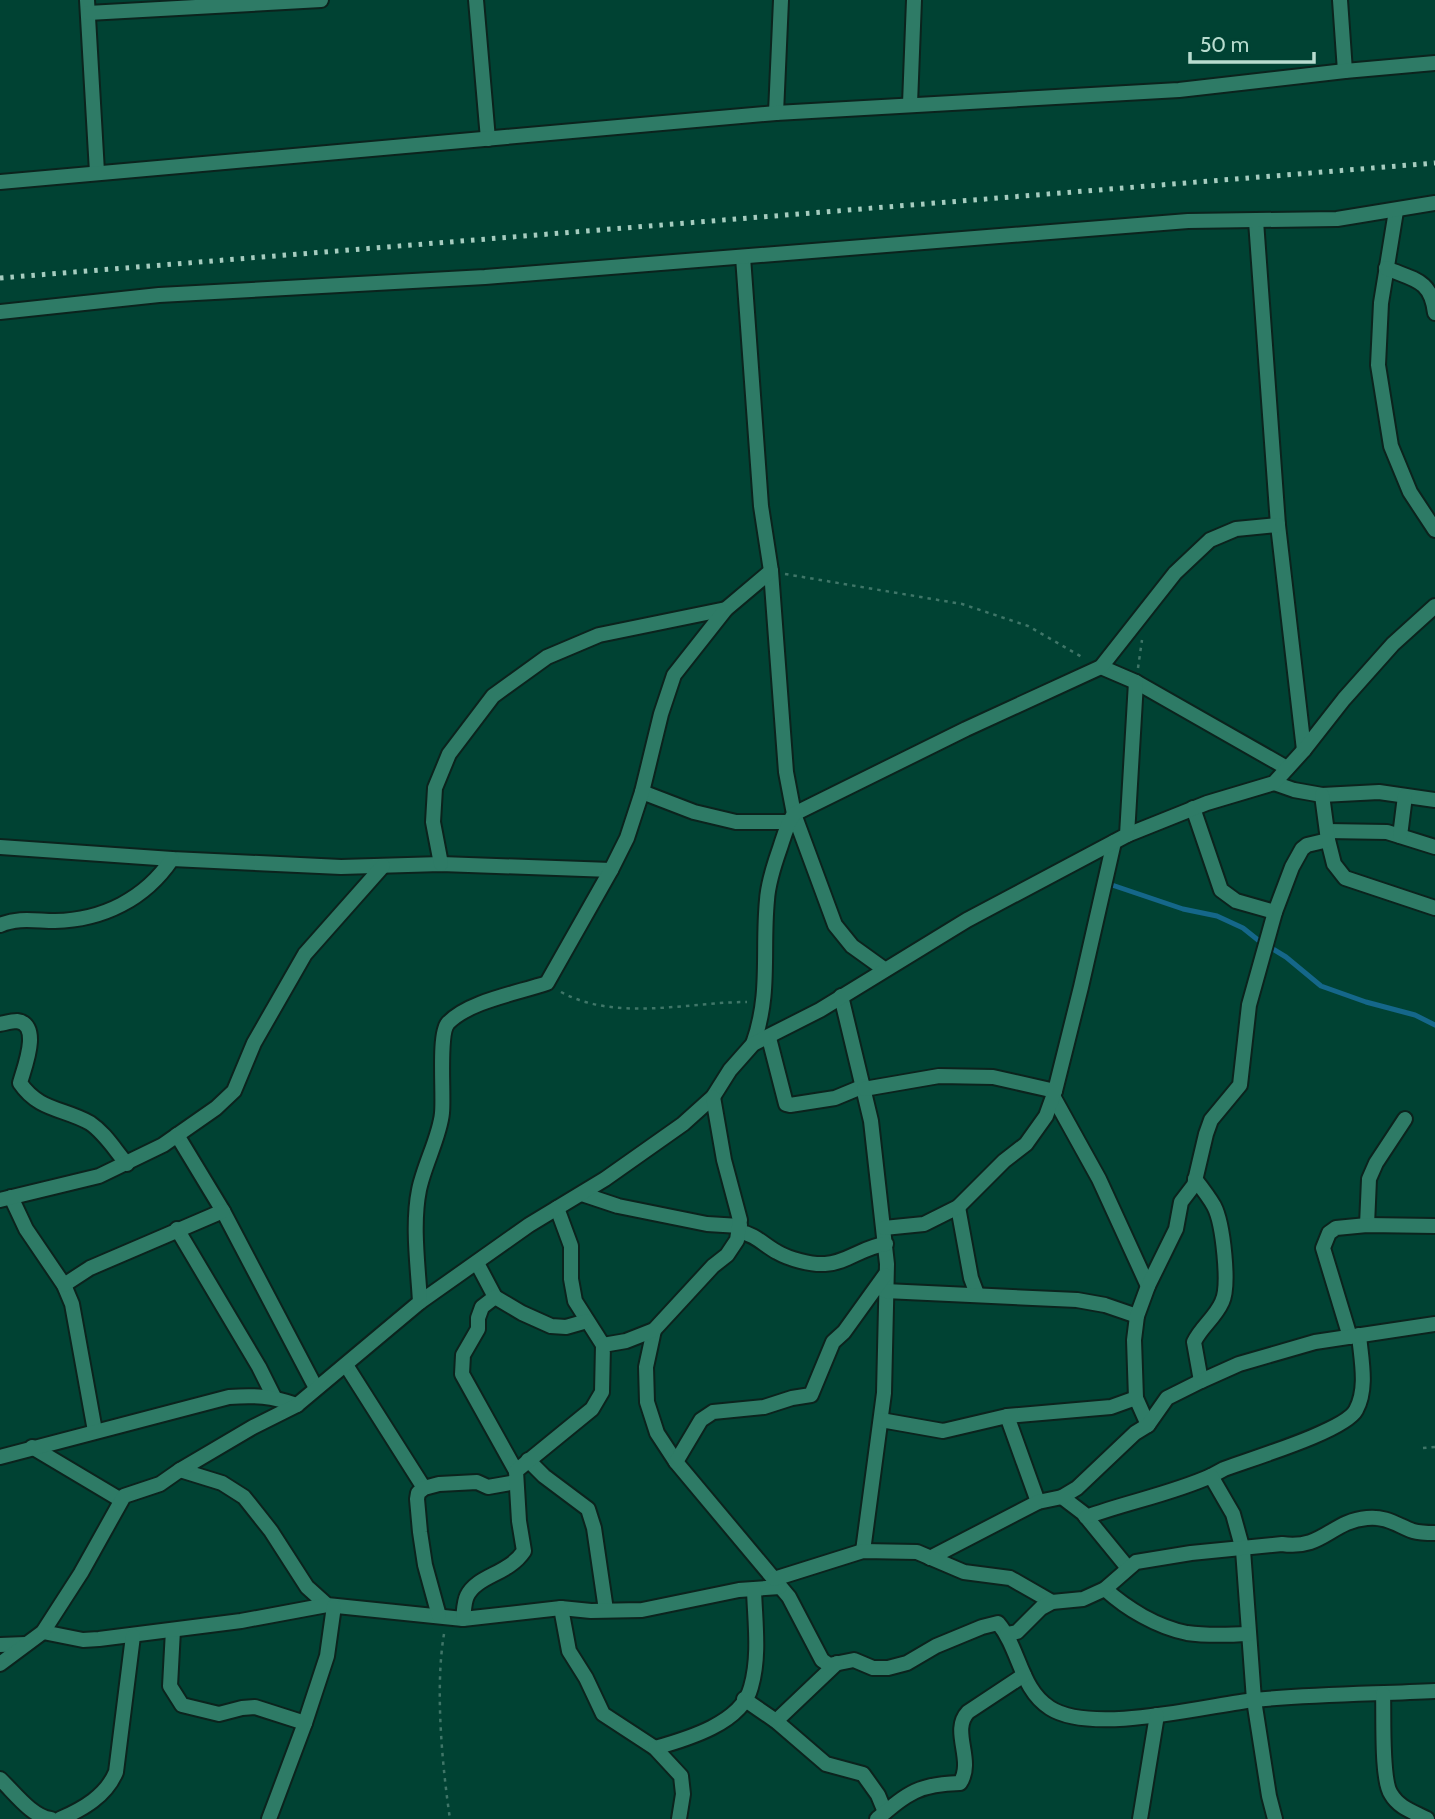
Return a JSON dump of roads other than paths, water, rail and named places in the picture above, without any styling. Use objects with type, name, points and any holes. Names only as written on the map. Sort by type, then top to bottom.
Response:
[{"type":"street","points":[[97,172],[87,6],[321,0]]},
{"type":"street","points":[[476,0],[488,139]]},
{"type":"street","points":[[776,113],[781,0]]},
{"type":"street","points":[[910,104],[914,0]]},
{"type":"street","points":[[1340,0],[1345,71]]},
{"type":"street","points":[[0,182],[776,113],[1141,93],[1435,64]]},
{"type":"street","points":[[0,312],[159,295],[485,277],[1188,220],[1337,219],[1435,203]]},
{"type":"street","points":[[1396,211],[1381,303],[1378,365],[1391,446],[1410,492],[1435,530]]},
{"type":"street","points":[[1256,220],[1278,524],[1304,750]]},
{"type":"street","points":[[743,257],[761,506],[771,571],[791,818],[835,925],[852,946],[884,969]]},
{"type":"street","points":[[1386,268],[1421,282],[1430,290],[1435,313]]},
{"type":"street","points":[[642,792],[694,812],[736,822],[791,818],[966,729],[1101,667],[1175,573],[1210,540],[1236,529],[1278,524]]},
{"type":"street","points":[[420,1302],[416,1236],[418,1192],[442,1116],[442,1037],[446,1025],[473,1007],[547,984],[627,838],[674,675],[726,609],[771,571]]},
{"type":"street","points":[[753,1044],[769,1038],[967,920],[1121,839],[1193,808],[1274,783],[1393,644],[1435,606]]},
{"type":"street","points":[[441,864],[433,822],[435,788],[449,754],[493,696],[547,657],[599,635],[726,609]]},
{"type":"street","points":[[1101,667],[1136,682],[1287,768]]},
{"type":"street","points":[[884,1228],[924,1224],[958,1207],[1004,1160],[1031,1138],[1046,1116],[1121,839],[1136,682]]},
{"type":"street","points":[[1274,783],[1322,795],[1378,792],[1435,800]]},
{"type":"street","points":[[1322,795],[1334,864],[1345,878],[1435,908]]},
{"type":"street","points":[[1400,836],[1405,796]]},
{"type":"street","points":[[1193,808],[1221,890],[1237,901],[1275,912]]},
{"type":"street","points":[[0,1664],[43,1632],[121,1500],[131,1493],[160,1484],[253,1427],[297,1405],[420,1302],[683,1124],[713,1097],[730,1070],[753,1044],[761,1022],[765,1002],[767,900],[773,869],[791,818]]},
{"type":"street","points":[[1148,1425],[1136,1398],[1134,1340],[1137,1317],[1148,1286],[1176,1229],[1181,1202],[1195,1179],[1212,1120],[1240,1085],[1249,1004],[1275,912],[1292,867],[1302,849],[1327,835],[1373,830],[1435,847]]},
{"type":"street","points":[[0,847],[341,867],[441,864],[611,870]]},
{"type":"street","points":[[0,925],[31,918],[55,920],[97,916],[138,896],[162,875],[172,859]]},
{"type":"street","points":[[95,1431],[72,1304],[64,1285],[6,1199],[99,1176],[127,1164],[206,1116],[234,1091],[254,1043],[305,954],[383,866]]},
{"type":"street","points":[[841,996],[872,1121],[886,1244],[884,1392],[863,1551]]},
{"type":"street","points":[[0,1024],[16,1021],[24,1024],[30,1032],[30,1044],[20,1083],[29,1096],[101,1131],[127,1164]]},
{"type":"street","points":[[769,1038],[786,1104],[790,1105],[835,1098],[864,1087],[939,1076],[993,1077],[1054,1094],[1099,1179],[1148,1286]]},
{"type":"street","points":[[603,1346],[654,1331],[713,1266],[727,1255],[737,1240],[740,1229],[713,1097]]},
{"type":"street","points":[[1367,1225],[1369,1179],[1376,1163],[1405,1119]]},
{"type":"street","points":[[177,1135],[223,1211],[316,1388]]},
{"type":"street","points":[[1195,1179],[1215,1207],[1226,1278],[1223,1300],[1194,1342],[1201,1381]]},
{"type":"street","points":[[582,1194],[618,1206],[740,1229],[779,1254],[822,1265],[850,1258],[872,1246],[886,1244]]},
{"type":"street","points":[[958,1207],[971,1278],[977,1294]]},
{"type":"street","points":[[443,1616],[425,1565],[418,1493],[424,1488],[439,1484],[477,1482],[488,1487],[516,1477],[528,1460],[592,1409],[602,1392],[603,1346],[575,1301],[571,1279],[571,1246],[557,1208]]},
{"type":"street","points":[[64,1285],[90,1268],[223,1211]]},
{"type":"street","points":[[1086,1517],[1124,1503],[1187,1487],[1224,1469],[1333,1428],[1355,1413],[1362,1388],[1355,1336],[1323,1248],[1329,1233],[1336,1228],[1367,1225],[1435,1226]]},
{"type":"street","points":[[177,1230],[274,1397]]},
{"type":"street","points":[[477,1263],[495,1297],[538,1321],[566,1327],[587,1321]]},
{"type":"street","points":[[676,1462],[701,1420],[713,1412],[764,1407],[811,1395],[833,1342],[844,1332],[886,1274]]},
{"type":"street","points":[[885,1291],[1077,1300],[1105,1305],[1137,1317]]},
{"type":"street","points":[[463,1619],[467,1597],[474,1587],[509,1568],[524,1551],[516,1477],[462,1374],[463,1355],[478,1329],[482,1307],[495,1297]]},
{"type":"street","points":[[930,1558],[1038,1502],[1062,1497],[1077,1488],[1148,1425],[1167,1398],[1201,1381],[1239,1364],[1315,1342],[1435,1324]]},
{"type":"street","points":[[654,1331],[646,1367],[647,1402],[657,1433],[676,1462],[777,1583],[797,1610],[822,1660],[829,1665],[854,1660],[873,1668],[888,1668],[907,1663],[982,1626],[998,1623],[1007,1634],[1024,1675],[1040,1701],[1052,1710],[1075,1717],[1157,1715],[1254,1700],[1435,1691]]},
{"type":"street","points":[[346,1365],[424,1488]]},
{"type":"street","points":[[0,1457],[229,1397],[274,1397],[297,1405]]},
{"type":"street","points":[[881,1420],[943,1431],[1007,1416],[1111,1407],[1136,1398]]},
{"type":"street","points":[[1007,1416],[1038,1502]]},
{"type":"street","points":[[32,1447],[121,1500]]},
{"type":"street","points":[[528,1460],[544,1476],[588,1508],[594,1528],[606,1610]]},
{"type":"street","points":[[180,1470],[222,1483],[244,1497],[271,1531],[307,1587],[331,1605]]},
{"type":"street","points":[[1211,1476],[1233,1514],[1243,1550],[1254,1700],[1275,1819]]},
{"type":"street","points":[[1062,1497],[1086,1517],[1128,1568]]},
{"type":"street","points":[[1007,1634],[1017,1632],[1041,1608],[1052,1602],[1083,1600],[1105,1589],[1136,1562],[1191,1553],[1243,1550],[1282,1544],[1308,1545],[1322,1539],[1339,1526],[1365,1518],[1383,1517],[1415,1532],[1435,1533]]},
{"type":"street","points":[[43,1632],[83,1640],[133,1636],[331,1605],[463,1619],[561,1608],[642,1609],[739,1590],[754,1590],[863,1551],[917,1552],[964,1572],[1010,1578],[1052,1602]]},
{"type":"street","points":[[1105,1589],[1124,1606],[1158,1623],[1187,1633],[1249,1634]]},
{"type":"street","points":[[655,1748],[713,1727],[734,1713],[751,1689],[755,1653],[754,1590]]},
{"type":"street","points":[[269,1819],[327,1656],[331,1605]]},
{"type":"street","points":[[561,1608],[569,1651],[586,1678],[603,1714],[655,1748],[681,1776],[683,1794],[679,1819]]},
{"type":"street","points":[[173,1630],[170,1686],[183,1704],[219,1714],[242,1707],[255,1707],[305,1723]]},
{"type":"street","points":[[60,1819],[91,1803],[110,1786],[116,1772],[133,1636]]},
{"type":"street","points":[[0,1645],[26,1644]]},
{"type":"street","points":[[776,1721],[837,1664]]},
{"type":"street","points":[[744,1699],[776,1721],[826,1764],[863,1774],[878,1795],[881,1816],[921,1787],[960,1783],[965,1765],[960,1730],[963,1717],[1024,1675]]},
{"type":"street","points":[[1383,1694],[1388,1791],[1414,1814],[1427,1819]]},
{"type":"street","points":[[1140,1819],[1157,1715]]},
{"type":"street","points":[[0,1779],[36,1813],[51,1819]]},
{"type":"waterway","points":[[1112,885],[1183,909],[1217,916],[1243,928],[1286,957],[1321,986],[1415,1015],[1435,1025]]},
{"type":"railway","points":[[0,278],[1435,163]]}]
